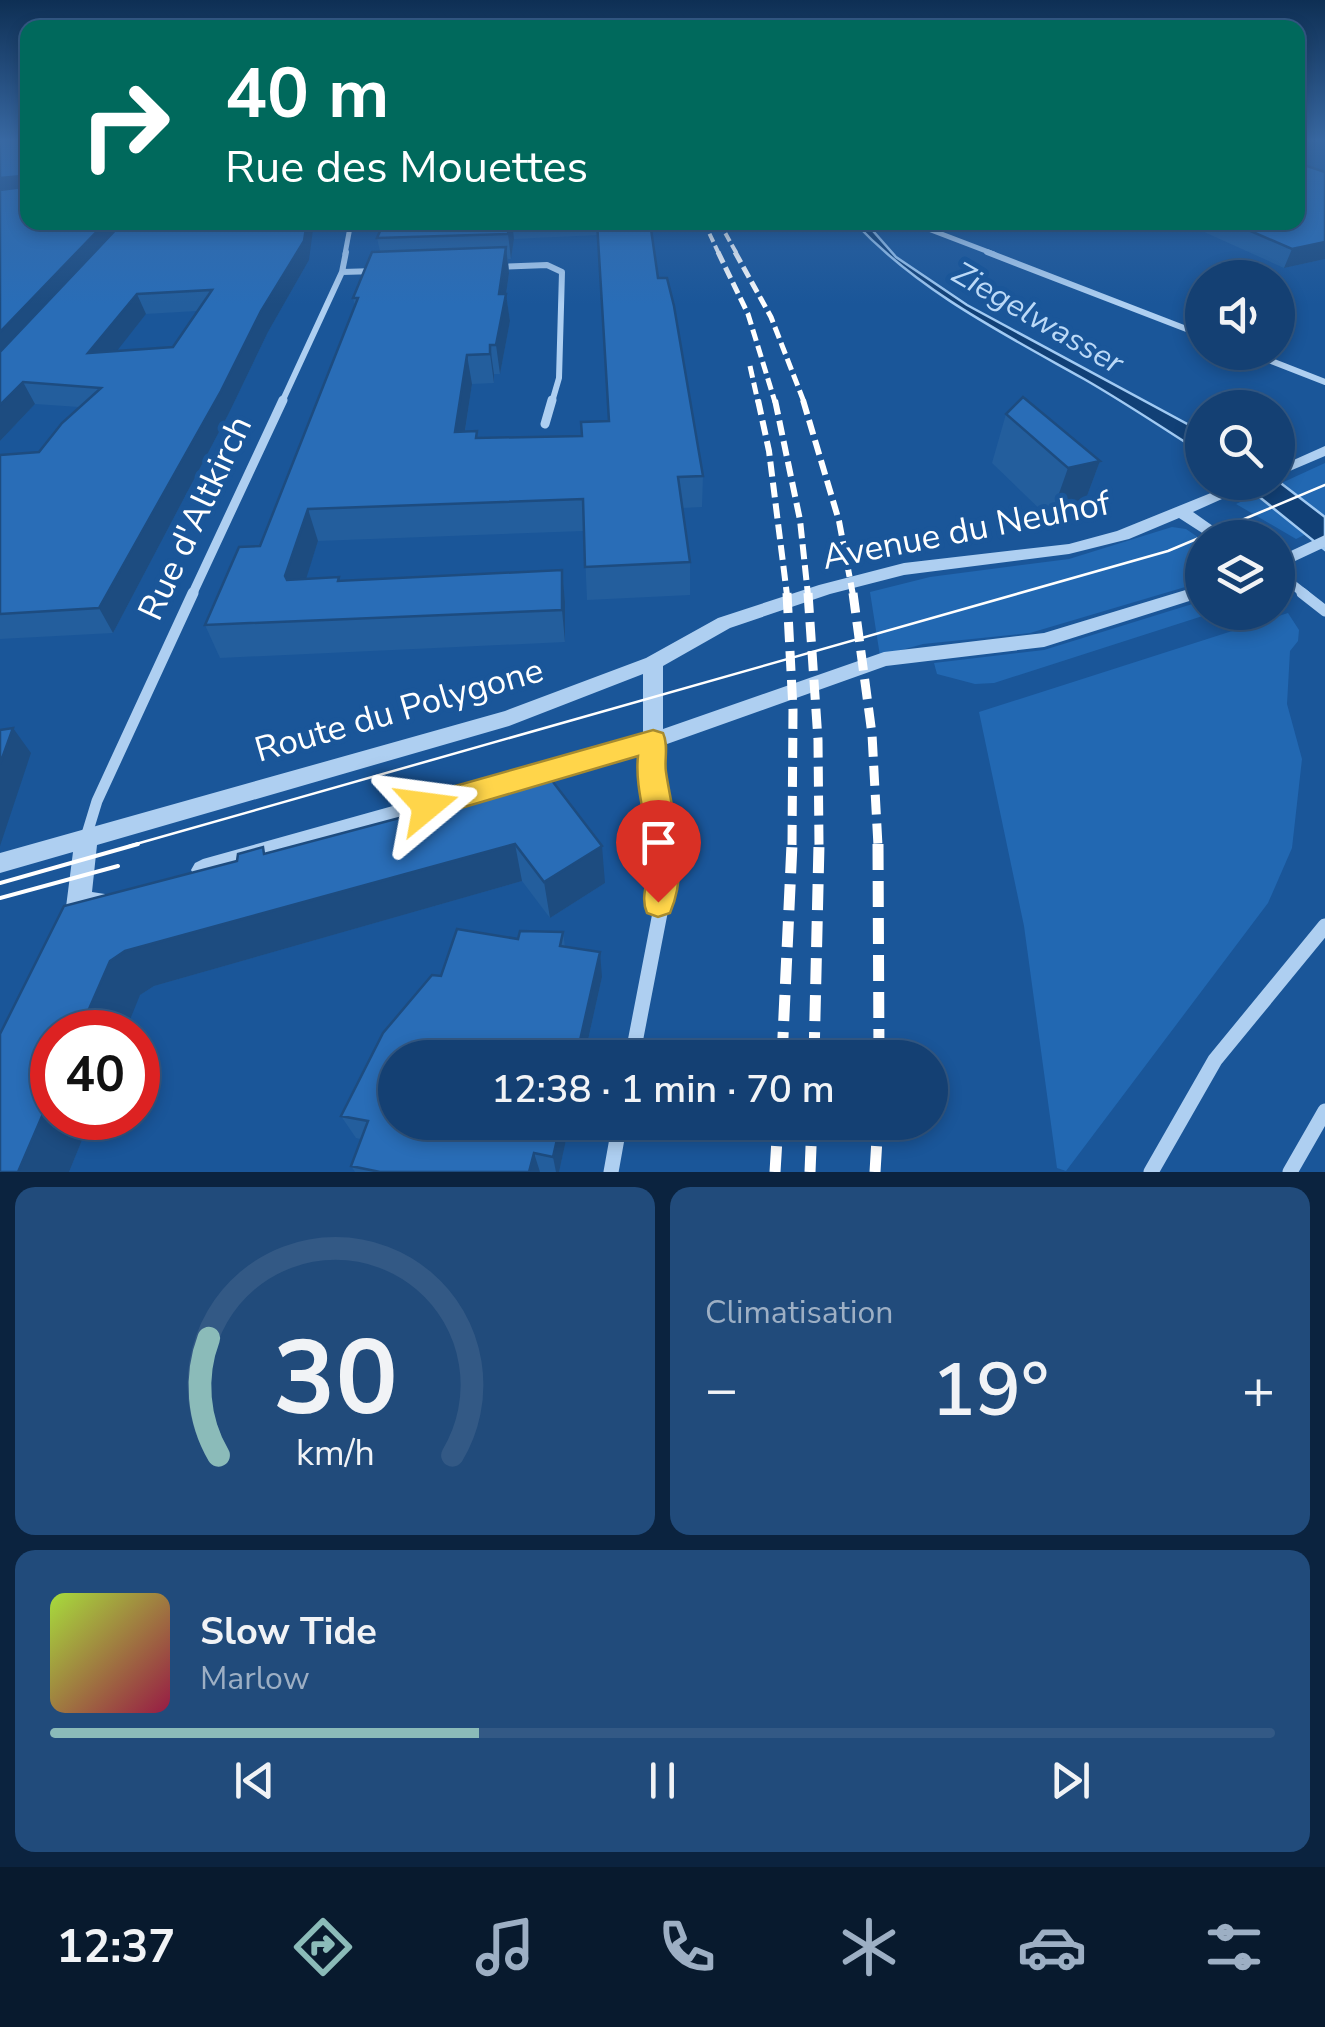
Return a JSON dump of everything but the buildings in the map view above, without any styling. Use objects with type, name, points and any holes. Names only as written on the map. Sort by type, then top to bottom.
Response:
[{"type":"street","name":"Rue d'Altkirch","points":[[86,838],[97,801],[342,272],[350,230]]},
{"type":"street","points":[[931,230],[1185,328]]},
{"type":"street","points":[[490,267],[547,265],[562,272],[559,378],[545,424]]},
{"type":"street","points":[[342,272],[396,270]]},
{"type":"street","points":[[1294,370],[1325,382]]},
{"type":"street","points":[[1295,464],[1325,450]]},
{"type":"street","name":"Avenue du Neuhof","points":[[654,663],[724,623],[826,589],[904,569],[1069,549],[1211,500]]},
{"type":"street","points":[[1183,512],[1195,520]]},
{"type":"street","points":[[1295,555],[1325,540]]},
{"type":"street","points":[[1295,587],[1325,611]]},
{"type":"street","points":[[186,875],[653,741],[824,678],[913,654],[1044,640],[1185,597]]},
{"type":"street","points":[[635,1040],[664,868],[663,828],[651,768],[654,663]]},
{"type":"street","name":"Route du Polygone","points":[[0,863],[509,718],[654,663]]},
{"type":"street","points":[[86,838],[78,907],[114,896]]},
{"type":"street","points":[[1151,1172],[1215,1060],[1316,932],[1325,926]]},
{"type":"street","points":[[1290,1172],[1325,1111]]},
{"type":"street","points":[[611,1168],[616,1140]]},
{"type":"shaded area","points":[[862,230],[872,230],[896,257],[967,305],[1185,423],[1185,442],[992,327],[906,270]]},
{"type":"shaded area","points":[[1325,463],[1325,525],[1296,539],[1295,520],[1263,520],[1236,504],[1245,500],[1295,500],[1295,477]]},
{"type":"shaded area","points":[[1295,494],[1325,517],[1325,550],[1295,526],[1295,520],[1288,520],[1263,500],[1295,500]]},
{"type":"shaded area","points":[[1172,527],[1185,529],[1185,587],[1030,633],[923,644],[880,656],[870,592],[930,577],[1069,559]]},
{"type":"shaded area","points":[[1185,606],[1185,622],[994,683],[975,684],[937,674],[934,663],[1044,650]]},
{"type":"shaded area","points":[[1295,624],[1299,630],[1298,641],[1290,651],[1287,704],[1302,759],[1292,848],[1268,903],[1066,1171],[1057,1168],[1024,926],[979,712],[1235,630],[1295,630]]},
{"type":"tram line","points":[[129,846],[1168,551],[1325,485]]},
{"type":"tram line","points":[[0,883],[138,844]]},
{"type":"tram line","points":[[0,898],[118,866]]},
{"type":"railway","points":[[708,230],[719,254]]},
{"type":"railway","points":[[724,230],[737,254]]},
{"type":"railway","points":[[718,252],[748,314],[775,402]]},
{"type":"railway","points":[[735,252],[771,317],[804,402]]},
{"type":"railway","points":[[750,366],[758,402]]},
{"type":"railway","points":[[758,400],[769,451],[787,595]]},
{"type":"railway","points":[[775,400],[800,520],[808,595]]},
{"type":"railway","points":[[803,400],[839,521],[853,595]]},
{"type":"railway","points":[[787,593],[793,710],[792,846]]},
{"type":"railway","points":[[808,593],[818,740],[819,845]]},
{"type":"railway","points":[[853,593],[872,734],[878,846]]},
{"type":"railway","points":[[783,1040],[792,844]]},
{"type":"railway","points":[[878,844],[879,1040]]},
{"type":"railway","points":[[814,1040],[819,845]]},
{"type":"railway","points":[[775,1172],[777,1140]]},
{"type":"railway","points":[[810,1172],[811,1140]]},
{"type":"railway","points":[[875,1172],[877,1140]]},
{"type":"route","points":[[427,806],[653,741],[651,768],[663,828],[664,868],[658,902]]},
{"type":"water label","name":"Ziegelwasser","points":[[1038,318]]}]
